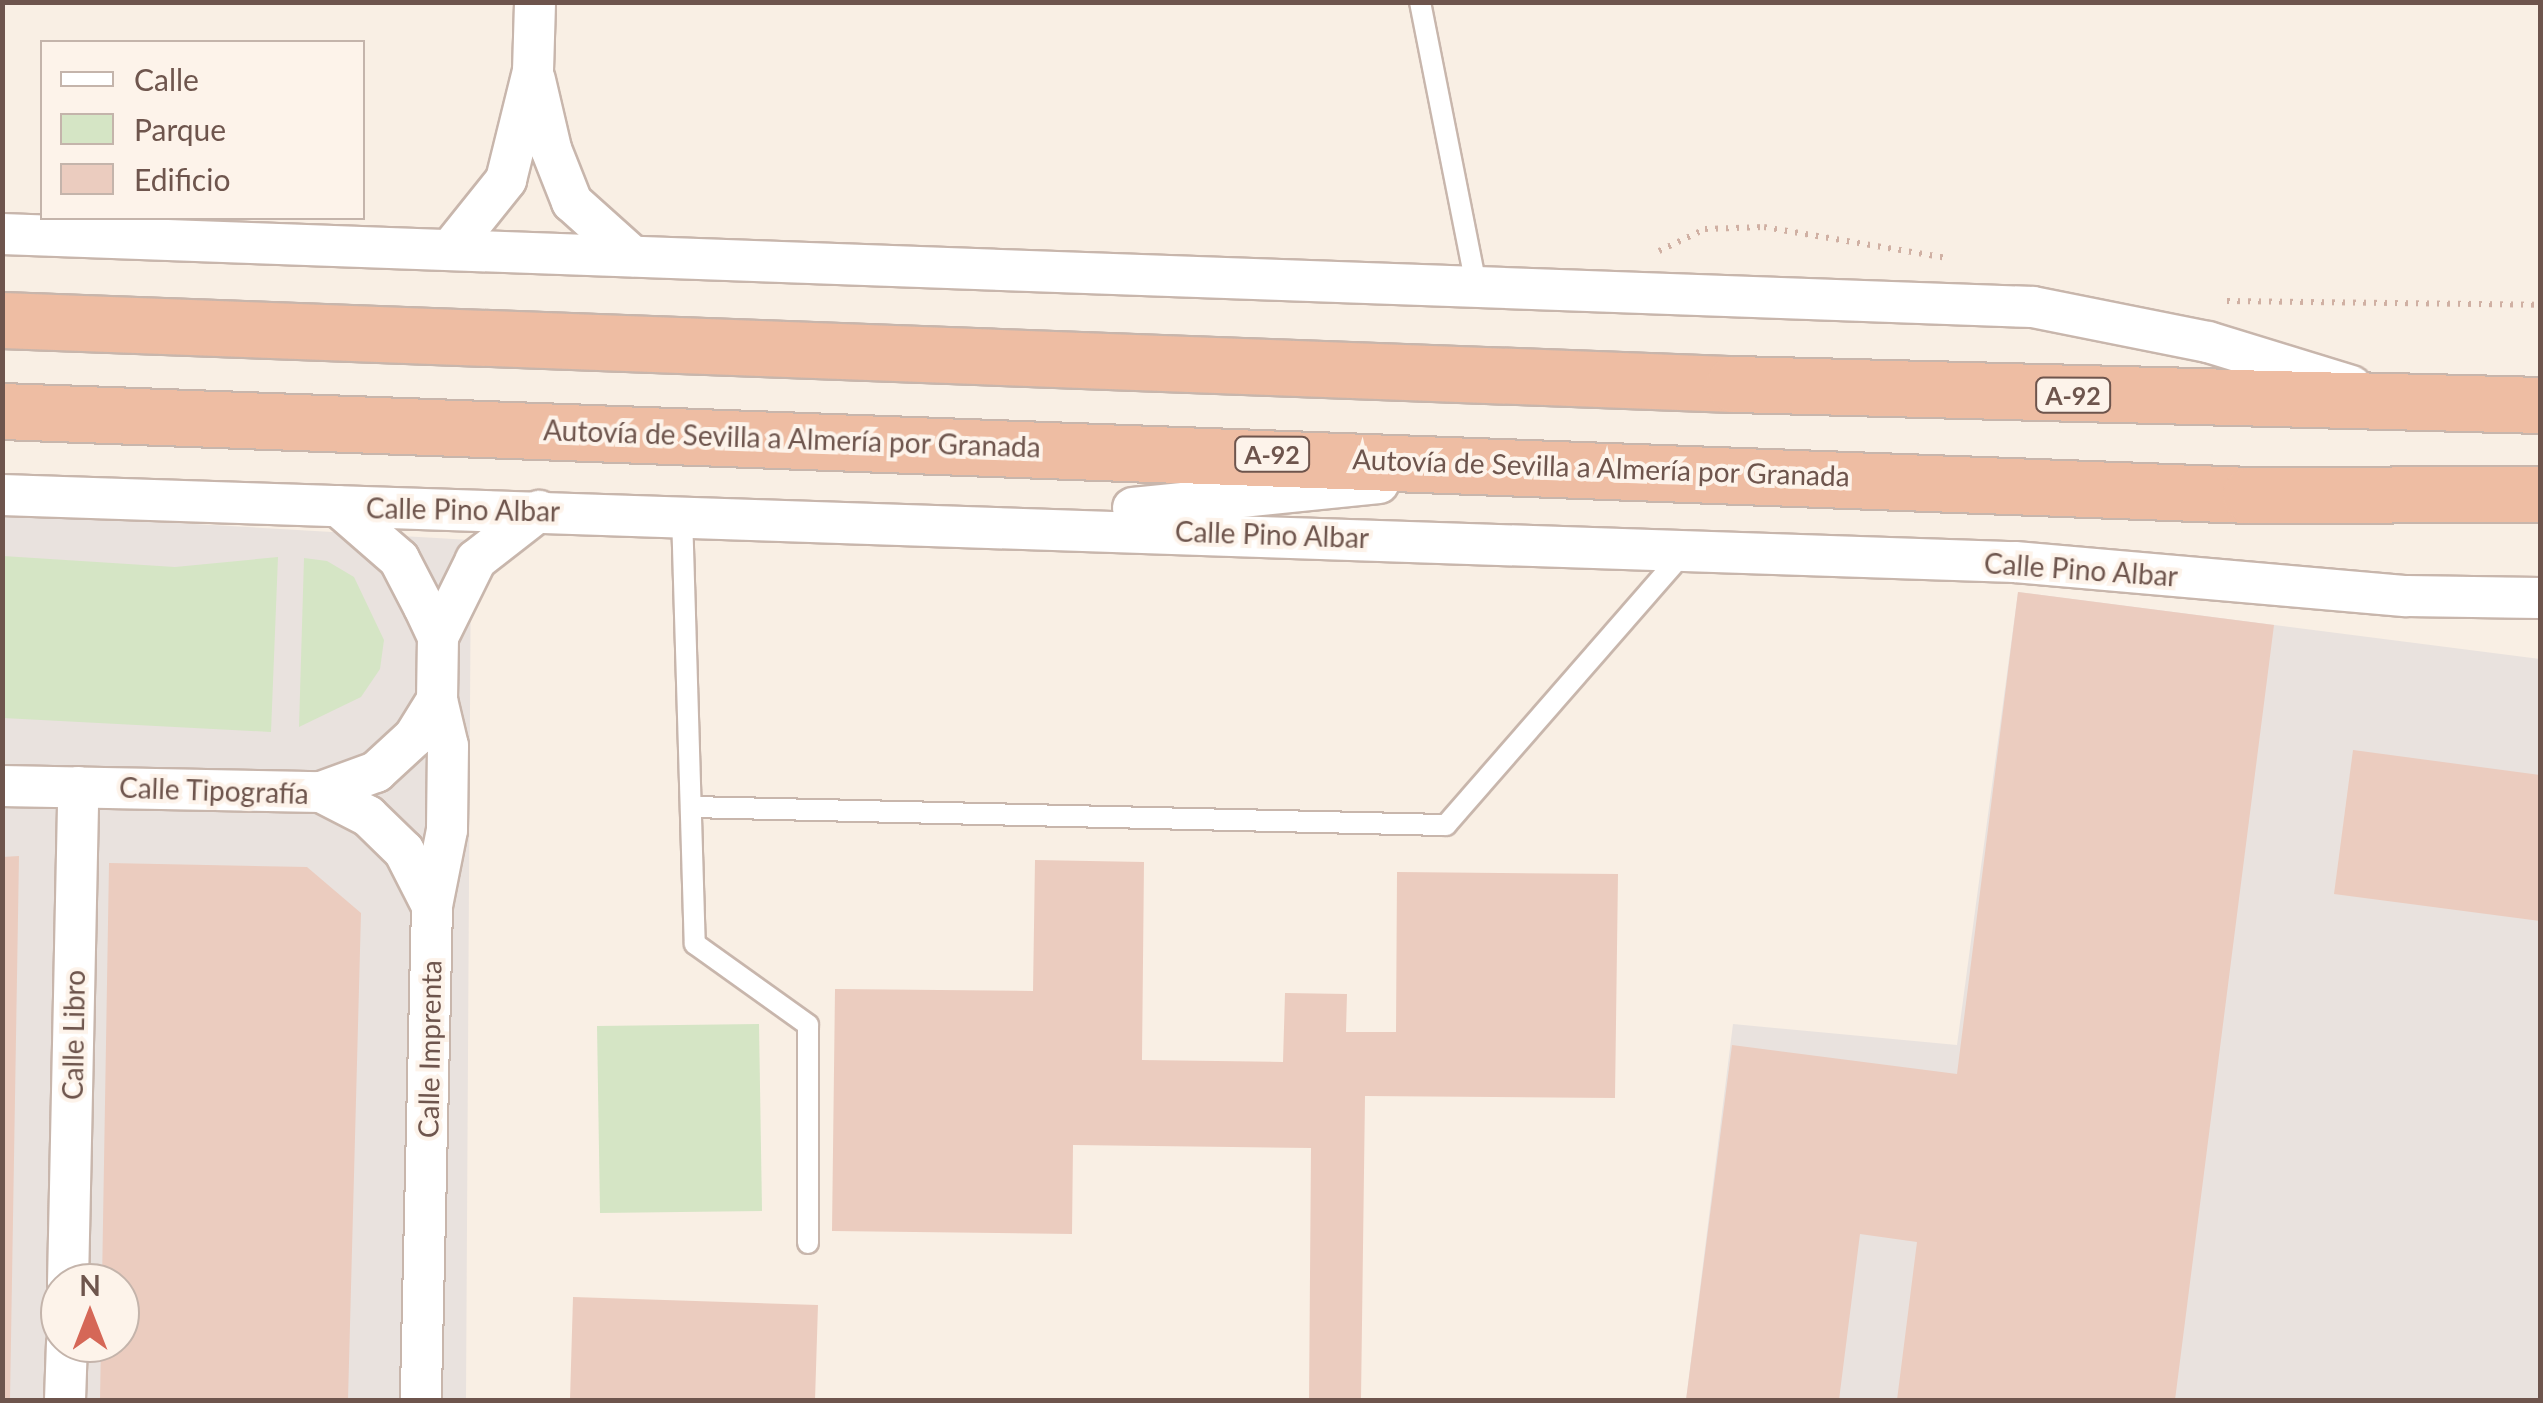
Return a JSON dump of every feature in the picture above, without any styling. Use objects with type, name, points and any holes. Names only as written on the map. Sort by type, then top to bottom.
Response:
[{"type":"highway","name":"A-92","points":[[2,320],[2412,405],[2540,405]]},
{"type":"highway","name":"Autovía de Sevilla a Almería por Granada","points":[[2,411],[1559,464],[2250,494],[2540,494]]},
{"type":"street","points":[[450,250],[506,180],[533,71],[535,2]]},
{"type":"street","points":[[533,71],[550,149],[572,202],[632,256]]},
{"type":"street","points":[[2,234],[2032,307],[2208,342],[2412,405]]},
{"type":"street","points":[[990,523],[1559,464]]},
{"type":"street","name":"Calle Pino Albar","points":[[2,494],[990,523],[2015,562],[2407,596],[2540,598]]},
{"type":"street","name":"Calle Imprenta","points":[[338,506],[398,559],[438,638]]},
{"type":"street","name":"Calle Imprenta","points":[[421,1400],[432,906],[446,830],[448,746],[437,700],[438,638],[476,560],[540,511]]},
{"type":"street","points":[[321,792],[376,772],[414,737],[437,700]]},
{"type":"street","name":"Calle Tipografía","points":[[2,786],[321,792],[368,816],[404,851],[432,906]]},
{"type":"street","name":"Calle Libro","points":[[68,1263],[78,787]]},
{"type":"street","points":[[65,1400],[66,1363]]},
{"type":"lane","points":[[1420,2],[1476,285]]},
{"type":"lane","points":[[682,514],[695,944],[808,1025],[808,1243]]},
{"type":"lane","points":[[691,806],[1446,825],[1686,551]]},
{"type":"shaded area","points":[[2,513],[471,540],[466,1400],[3,1400]]},
{"type":"shaded area","points":[[2018,592],[2540,659],[2540,1400],[1686,1400],[1733,1024],[1957,1045]]},
{"type":"green space","points":[[3,556],[175,567],[278,557],[271,732],[3,718]]},
{"type":"green space","points":[[304,558],[327,561],[354,577],[384,640],[380,669],[361,697],[299,727]]},
{"type":"green space","points":[[759,1024],[762,1211],[600,1213],[597,1026]]},
{"type":"building","points":[[2018,592],[2274,625],[2175,1400],[1897,1400],[1917,1242],[1860,1234],[1839,1400],[1686,1400],[1732,1045],[1957,1074]]},
{"type":"building","points":[[2353,750],[2540,775],[2540,921],[2334,894]]},
{"type":"building","points":[[19,856],[10,1400],[2,1400],[2,857]]},
{"type":"building","points":[[1035,860],[1144,862],[1142,1060],[1283,1062],[1285,993],[1347,994],[1346,1032],[1396,1032],[1397,872],[1618,874],[1615,1098],[1365,1096],[1361,1400],[1309,1400],[1311,1148],[1073,1145],[1072,1234],[832,1231],[835,989],[1033,991]]},
{"type":"building","points":[[109,863],[307,867],[361,913],[348,1400],[100,1400],[101,1363],[140,1363],[140,1263],[102,1263]]},
{"type":"building","points":[[573,1297],[818,1305],[815,1400],[570,1400]]}]
